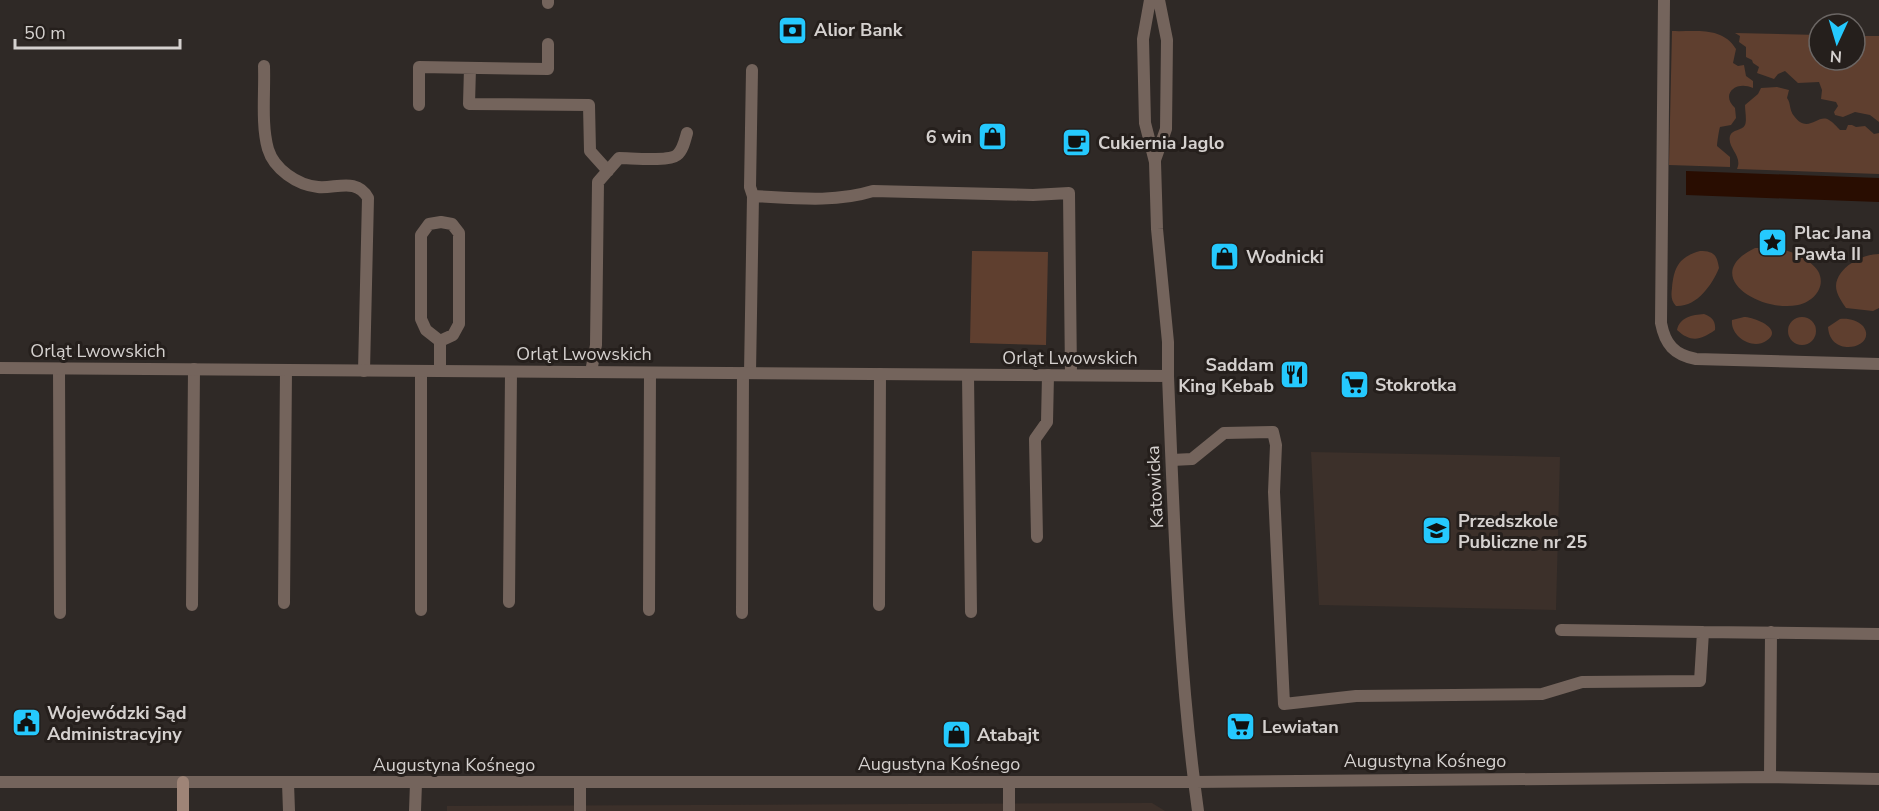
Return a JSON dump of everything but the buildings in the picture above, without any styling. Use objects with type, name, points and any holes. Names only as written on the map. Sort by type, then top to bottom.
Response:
[{"type":"main road","points":[[183,782],[183,811]]},
{"type":"street","name":"Katowicka","points":[[1150,0],[1143,39],[1145,123],[1155,162],[1157,229],[1168,342],[1167,376],[1177,588],[1198,811]]},
{"type":"street","name":"Katowicka","points":[[1155,162],[1166,129],[1167,40],[1159,0]]},
{"type":"street","points":[[1664,0],[1661,323],[1664,335],[1674,351],[1683,357],[1696,359],[1879,364]]},
{"type":"street","points":[[419,105],[419,67],[548,69],[548,44]]},
{"type":"street","points":[[264,66],[266,140],[275,164],[302,183],[319,188],[336,185],[356,186],[364,191],[368,198],[364,371]]},
{"type":"street","points":[[470,68],[469,104],[589,105],[590,151],[608,171]]},
{"type":"street","points":[[742,613],[753,196],[750,187],[752,70]]},
{"type":"street","points":[[591,372],[596,345],[598,182],[620,158],[666,158],[676,155],[683,146],[687,133]]},
{"type":"street","points":[[753,196],[820,199],[857,196],[873,191],[1033,195],[1068,193],[1071,375]]},
{"type":"street","points":[[441,222],[452,224],[459,233],[459,324],[453,334],[440,341],[422,324],[421,245],[424,228],[429,224],[441,222]]},
{"type":"street","points":[[440,341],[440,371]]},
{"type":"street","name":"Orląt Lwowskich","points":[[0,368],[1167,376]]},
{"type":"street","points":[[59,369],[60,613]]},
{"type":"street","points":[[192,605],[194,369]]},
{"type":"street","points":[[284,603],[286,370]]},
{"type":"street","points":[[421,371],[421,610]]},
{"type":"street","points":[[509,602],[511,372]]},
{"type":"street","points":[[649,610],[650,373]]},
{"type":"street","points":[[879,606],[880,374]]},
{"type":"street","points":[[968,375],[971,612]]},
{"type":"street","points":[[1037,537],[1035,439],[1047,422],[1048,375]]},
{"type":"street","points":[[1172,460],[1192,459],[1224,434],[1273,432],[1276,445],[1274,492],[1284,704],[1356,696],[1542,694],[1582,682],[1700,681],[1703,633]]},
{"type":"street","points":[[1561,630],[1879,634]]},
{"type":"street","points":[[1770,777],[1771,632]]},
{"type":"street","name":"Augustyna Kośnego","points":[[0,782],[1194,782],[1770,777],[1879,779]]},
{"type":"street","points":[[1009,782],[1009,811]]},
{"type":"street","points":[[288,783],[289,811]]},
{"type":"street","points":[[415,811],[416,783]]},
{"type":"street","points":[[580,783],[580,811]]},
{"type":"shaded area","points":[[1672,31],[1708,32],[1723,37],[1736,49],[1733,63],[1738,66],[1744,65],[1746,76],[1753,81],[1753,88],[1741,86],[1732,90],[1729,98],[1735,108],[1736,118],[1731,125],[1720,127],[1717,146],[1730,157],[1730,167],[1669,165]]},
{"type":"shaded area","points":[[1735,33],[1807,35],[1807,72],[1867,72],[1867,36],[1879,36],[1879,122],[1870,115],[1855,112],[1843,117],[1835,115],[1834,112],[1838,106],[1836,102],[1821,99],[1822,90],[1819,82],[1798,83],[1785,71],[1774,79],[1757,73],[1759,67],[1746,57],[1746,47],[1739,42],[1740,36]]},
{"type":"shaded area","points":[[1777,87],[1789,90],[1787,98],[1791,111],[1804,124],[1825,119],[1840,130],[1846,130],[1848,125],[1865,126],[1874,134],[1879,133],[1879,174],[1737,169],[1738,160],[1730,136],[1745,125],[1745,105],[1758,94],[1761,88]]},
{"type":"shaded area","points":[[1686,171],[1879,178],[1879,202],[1686,195]]},
{"type":"shaded area","points":[[1755,248],[1786,251],[1808,261],[1816,268],[1820,277],[1821,283],[1817,293],[1809,301],[1798,305],[1783,306],[1752,298],[1741,290],[1734,280],[1733,269],[1739,259]]},
{"type":"shaded area","points":[[972,251],[1048,252],[1046,345],[970,343]]},
{"type":"shaded area","points":[[1700,251],[1714,255],[1719,268],[1703,294],[1691,303],[1676,306],[1672,300],[1672,293],[1676,269],[1687,256]]},
{"type":"shaded area","points":[[1879,254],[1879,308],[1873,311],[1846,308],[1836,289],[1837,279],[1852,263],[1866,256]]},
{"type":"shaded area","points":[[1704,314],[1714,322],[1715,330],[1696,339],[1687,337],[1677,330],[1684,319]]},
{"type":"shaded area","points":[[1744,317],[1766,324],[1772,332],[1771,337],[1755,344],[1743,340],[1735,332],[1732,320]]},
{"type":"shaded area","points":[[1802,317],[1812,321],[1816,331],[1812,341],[1802,345],[1792,341],[1788,331],[1792,321]]},
{"type":"shaded area","points":[[1840,319],[1852,320],[1861,324],[1866,333],[1865,340],[1852,347],[1837,344],[1831,337],[1828,327]]},
{"type":"shaded area","name":"Przedszkole Publiczne nr 25","points":[[1311,452],[1560,457],[1556,610],[1319,605]]},
{"type":"shaded area","points":[[1152,803],[1165,811],[447,811],[447,806]]},
{"type":"place","name":"Alior Bank","points":[[793,30]]},
{"type":"place","name":"6 win","points":[[993,137]]},
{"type":"place","name":"Cukiernia Jaglo","points":[[1077,143]]},
{"type":"place","name":"Plac Jana Pawła II","points":[[1773,243]]},
{"type":"place","name":"Wodnicki","points":[[1225,257]]},
{"type":"place","name":"Saddam King Kebab","points":[[1295,375]]},
{"type":"place","name":"Stokrotka","points":[[1354,385]]},
{"type":"place","name":"Przedszkole Publiczne nr 25","points":[[1437,531]]},
{"type":"place","name":"Wojewódzki Sąd Administracyjny","points":[[26,723]]},
{"type":"place","name":"Lewiatan","points":[[1241,727]]},
{"type":"place","name":"Atabajt","points":[[956,735]]}]
